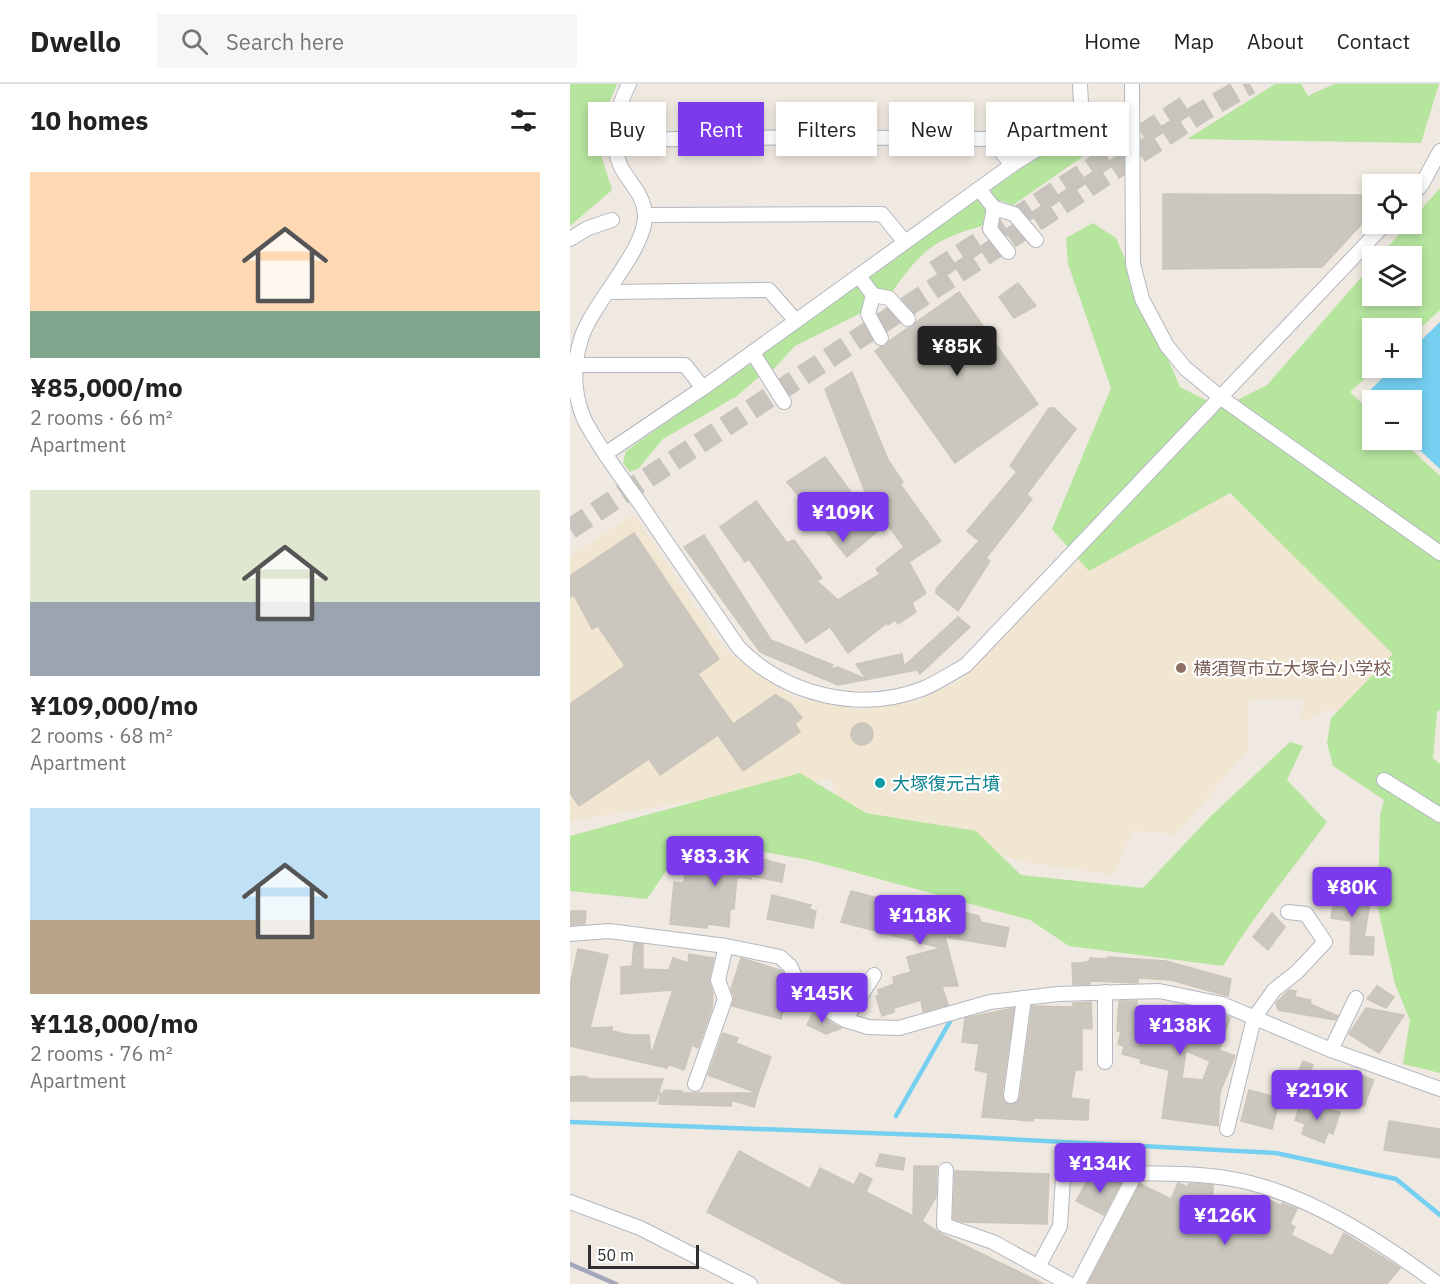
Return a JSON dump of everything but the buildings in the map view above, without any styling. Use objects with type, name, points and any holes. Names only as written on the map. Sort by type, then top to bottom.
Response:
[{"type":"street","points":[[620,102],[629,84]]},
{"type":"street","points":[[605,454],[753,353],[904,241],[1012,165],[1082,121],[1080,84]]},
{"type":"street","points":[[1132,84],[1133,264],[1142,299],[1167,346],[1185,368],[1220,397],[1440,553]]},
{"type":"street","points":[[666,139],[809,137],[991,139],[1012,165]]},
{"type":"street","points":[[1422,184],[1440,151]]},
{"type":"street","points":[[618,156],[621,166],[638,190],[645,215],[638,239],[582,337],[575,364],[575,386],[584,418],[605,454],[739,648],[756,665],[784,682],[818,695],[886,699],[922,689],[966,664],[1375,234]]},
{"type":"street","points":[[979,189],[994,208],[1014,214],[1036,240]]},
{"type":"street","points":[[994,208],[990,229],[1008,252]]},
{"type":"street","points":[[645,215],[882,214],[904,241]]},
{"type":"street","points":[[570,239],[588,228],[612,220]]},
{"type":"street","points":[[859,276],[873,295],[889,298],[908,319]]},
{"type":"street","points":[[608,292],[769,290],[796,321]]},
{"type":"street","points":[[873,295],[868,314],[881,338]]},
{"type":"street","points":[[753,353],[784,402]]},
{"type":"street","points":[[575,364],[685,365],[703,388]]},
{"type":"street","points":[[1384,780],[1440,815]]},
{"type":"street","points":[[1227,1129],[1254,1018],[1274,990],[1297,972],[1325,942],[1306,914],[1288,912]]},
{"type":"street","points":[[571,937],[609,931],[726,946],[780,957],[790,966],[804,996],[845,1020],[868,1027],[898,1028],[990,1002],[1105,992],[1159,991],[1222,1004],[1331,1050],[1440,1089]]},
{"type":"street","points":[[695,1084],[725,999],[718,980],[726,946]]},
{"type":"street","points":[[845,1020],[874,975]]},
{"type":"street","points":[[1104,1062],[1105,992]]},
{"type":"street","points":[[1011,1095],[1024,998]]},
{"type":"street","points":[[1331,1050],[1356,998]]},
{"type":"street","points":[[946,1170],[944,1225],[993,1242],[1069,1284]]},
{"type":"street","points":[[1078,1284],[1136,1173],[1235,1179],[1276,1192],[1316,1209],[1388,1246],[1438,1284]]},
{"type":"street","points":[[1038,1267],[1060,1226],[1063,1177]]},
{"type":"street","points":[[570,1202],[640,1228],[750,1284]]},
{"type":"shaded area","name":"横須賀市立大塚台小学校","points":[[1169,467],[1195,497],[1249,497],[1403,655],[1347,711],[1326,710],[1302,723],[1303,699],[1249,700],[1248,750],[1177,834],[1132,831],[1114,875],[1023,862],[948,834],[847,830],[831,779],[570,821],[570,557],[634,514],[724,649],[792,697],[860,710],[919,699],[960,681]]},
{"type":"green space","points":[[570,84],[617,84],[610,102],[588,102],[588,156],[601,156],[612,190],[570,226]]},
{"type":"green space","points":[[1275,84],[1301,84],[1308,96],[1334,84],[1439,84],[1421,143],[1187,139]]},
{"type":"green space","points":[[1040,156],[1084,156],[1013,205],[995,201],[990,194],[991,189]]},
{"type":"green space","points":[[1440,188],[1440,310],[1422,327],[1422,318],[1362,318],[1362,378],[1366,378],[1350,392],[1362,403],[1362,450],[1412,450],[1440,476],[1440,710],[1437,712],[1433,758],[1440,764],[1440,1073],[1403,1064],[1410,1020],[1395,984],[1378,909],[1380,816],[1384,800],[1333,766],[1327,743],[1331,718],[1393,654],[1230,493],[1089,571],[1052,529],[1111,388],[1068,264],[1066,238],[1093,223],[1116,238],[1180,387],[1221,408],[1267,385],[1362,276],[1362,306],[1422,306],[1422,246],[1389,246],[1399,234],[1422,234],[1422,208]]},
{"type":"green space","points":[[975,200],[980,200],[986,209],[982,226],[952,236],[930,248],[912,266],[892,292],[875,288],[869,276]]},
{"type":"green space","points":[[855,287],[859,287],[865,295],[861,313],[795,346],[771,372],[763,353]]},
{"type":"green space","points":[[747,365],[754,365],[761,375],[737,396],[663,439],[639,468],[630,472],[623,463],[626,451]]},
{"type":"green space","points":[[1290,742],[1303,746],[1287,780],[1327,822],[1260,911],[1223,966],[1069,946],[1030,920],[809,860],[688,839],[647,899],[570,891],[570,836],[800,773],[866,813],[976,831],[1021,875],[1143,888],[1211,816]]},
{"type":"water","points":[[1440,322],[1440,469],[1420,450],[1422,450],[1422,390],[1370,390],[1383,378],[1422,378],[1422,339]]},
{"type":"waterway","points":[[896,1116],[952,1018]]},
{"type":"waterway","points":[[570,1122],[951,1136],[1276,1153],[1396,1179],[1440,1215]]},
{"type":"tunnel","points":[[570,529],[1200,113],[1250,84]]},
{"type":"tunnel","points":[[935,271],[1187,105]]},
{"type":"railway","points":[[570,1264],[616,1284]]},
{"type":"place","name":"横須賀市立大塚台小学校","points":[[1181,668]]},
{"type":"place","name":"大塚復元古墳","points":[[880,783]]}]
